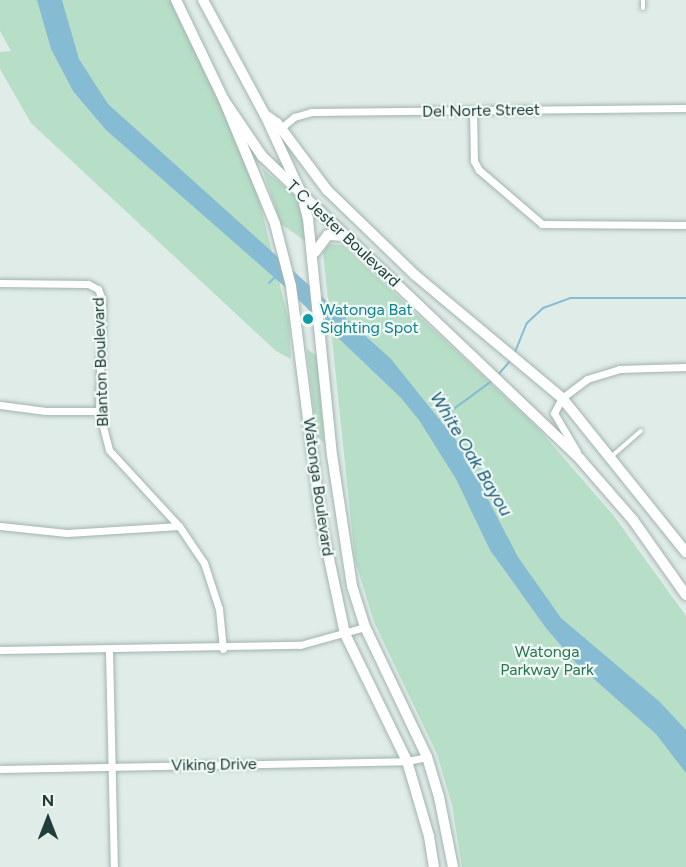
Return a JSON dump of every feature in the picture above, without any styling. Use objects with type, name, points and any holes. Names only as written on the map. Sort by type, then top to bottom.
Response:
[{"type":"main road","name":"T C Jester Boulevard","points":[[176,0],[224,100],[262,156],[580,459],[633,520],[686,595]]},
{"type":"main road","name":"T C Jester Boulevard","points":[[203,0],[265,115],[281,128],[327,190],[415,275],[562,398],[612,456],[686,552]]},
{"type":"main road","name":"Watonga Boulevard","points":[[224,100],[275,224],[291,286],[321,521],[345,634],[406,761],[429,836],[434,867]]},
{"type":"main road","name":"Watonga Boulevard","points":[[265,115],[302,195],[315,256],[332,455],[344,547],[365,627],[427,757],[439,797],[453,867]]},
{"type":"main road","points":[[315,256],[323,238],[338,234],[348,237]]},
{"type":"main road","points":[[401,288],[415,275]]},
{"type":"main road","points":[[314,457],[332,455]]},
{"type":"street","name":"Del Norte Street","points":[[281,128],[294,117],[311,112],[686,108]]},
{"type":"street","points":[[473,111],[474,161],[479,170],[542,224],[686,225]]},
{"type":"street","name":"Blanton Boulevard","points":[[0,283],[88,284],[98,289],[102,307],[99,411],[104,435],[116,462],[179,526],[204,563],[219,609],[223,649]]},
{"type":"street","points":[[580,459],[554,413],[562,398],[587,379],[619,369],[686,367]]},
{"type":"street","points":[[0,405],[46,411],[99,411]]},
{"type":"street","points":[[0,526],[67,533],[179,526]]},
{"type":"street","points":[[0,650],[109,651],[300,645],[365,627]]},
{"type":"street","points":[[109,651],[114,867]]},
{"type":"street","name":"Viking Drive","points":[[0,769],[406,761],[427,757]]},
{"type":"lane","points":[[643,0],[643,8]]},
{"type":"lane","points":[[612,456],[641,431]]},
{"type":"green space","points":[[0,0],[171,0],[215,91],[258,195],[289,322],[291,359],[276,351],[31,123],[0,69],[0,52],[11,51],[0,31]]},
{"type":"green space","points":[[262,168],[300,200],[308,243],[281,224]]},
{"type":"green space","name":"Watonga Parkway Park","points":[[329,244],[343,245],[536,426],[614,516],[686,616],[686,867],[462,867],[452,805],[437,754],[374,622],[355,560],[323,252]]},
{"type":"green space","points":[[307,349],[318,357],[324,443],[317,436]]},
{"type":"water","points":[[37,0],[62,0],[79,59],[108,104],[391,359],[459,444],[518,557],[561,618],[660,702],[686,730],[686,773],[656,734],[576,663],[546,628],[490,550],[456,479],[419,420],[401,398],[284,286],[106,130],[73,91],[51,49]]},
{"type":"waterway","points":[[269,283],[276,276]]},
{"type":"waterway","points":[[515,352],[527,323],[543,308],[570,298],[686,298]]},
{"type":"waterway","points":[[497,376],[511,360]]},
{"type":"waterway","name":"White Oak Bayou","points":[[440,419],[493,380]]},
{"type":"place","name":"Watonga Bat Sighting Spot","points":[[308,319]]}]
